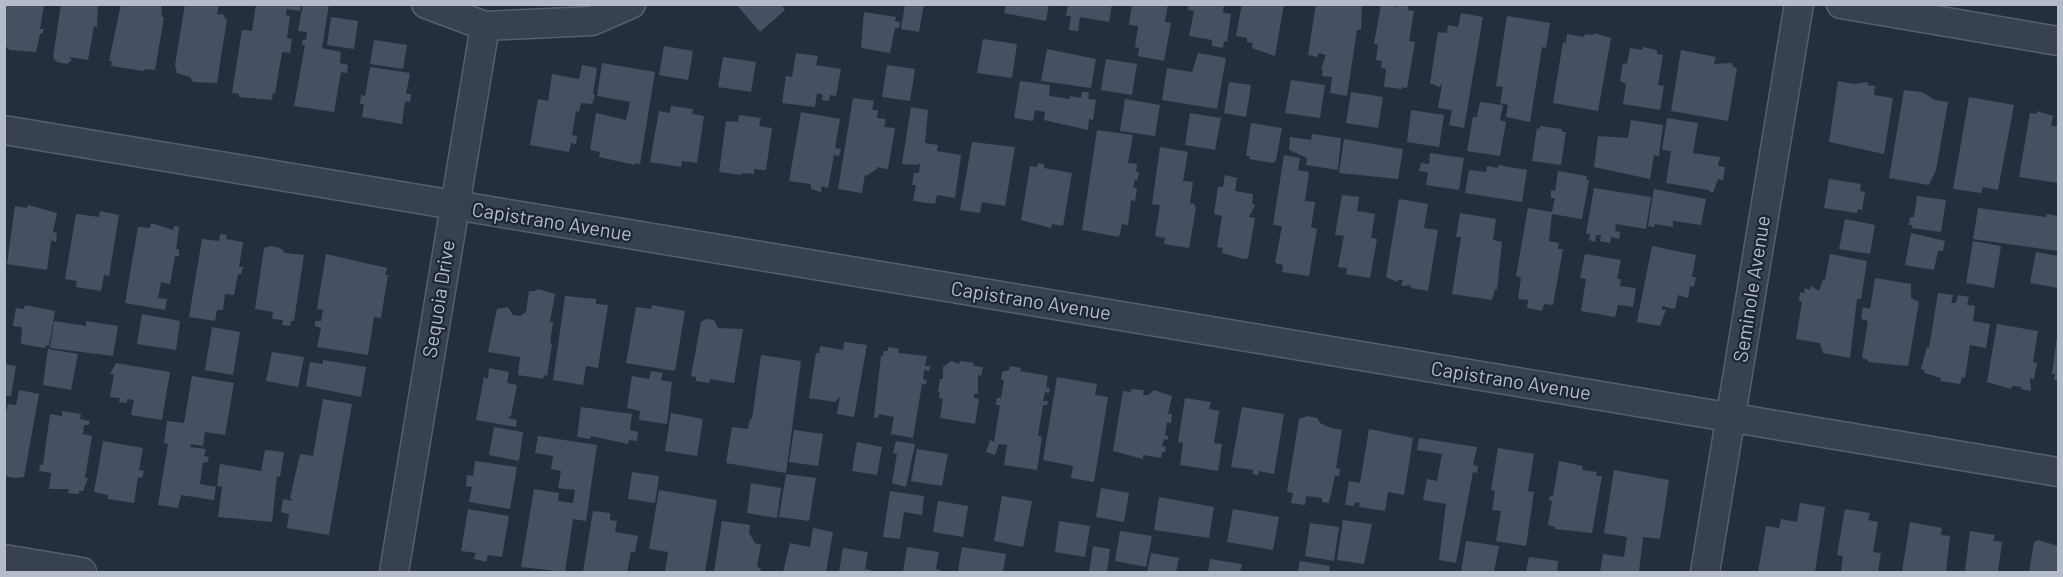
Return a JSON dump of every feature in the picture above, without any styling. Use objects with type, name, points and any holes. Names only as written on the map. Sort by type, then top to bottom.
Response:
[{"type":"street","points":[[426,4],[485,26],[592,21],[631,4]]},
{"type":"street","name":"Seminole Avenue","points":[[1705,573],[1799,4]]},
{"type":"street","points":[[1841,4],[2058,41]]},
{"type":"street","name":"Sequoia Drive","points":[[394,573],[485,26]]},
{"type":"street","name":"Capistrano Avenue","points":[[4,130],[2058,472]]},
{"type":"street","points":[[4,560],[82,573]]},
{"type":"building","points":[[61,4],[98,4],[97,27],[94,26],[88,60],[69,57],[72,60],[67,64],[57,62],[53,58]]},
{"type":"building","points":[[121,4],[161,4],[162,17],[164,17],[155,70],[144,69],[144,71],[111,66],[112,61],[109,61]]},
{"type":"building","points":[[185,4],[219,4],[217,14],[225,15],[224,18],[227,19],[217,83],[193,82],[190,77],[177,73],[175,65]]},
{"type":"building","points":[[256,4],[301,4],[300,11],[287,9],[286,15],[290,16],[287,38],[292,39],[290,53],[282,52],[272,100],[239,97],[239,94],[232,93],[242,30],[252,31]]},
{"type":"building","points":[[303,4],[329,4],[322,48],[341,52],[340,63],[348,65],[347,73],[341,72],[334,112],[294,106],[305,45],[302,45],[303,39],[306,40],[307,32],[298,31]]},
{"type":"building","points":[[736,4],[781,4],[785,10],[760,32]]},
{"type":"building","points":[[905,4],[924,4],[919,32],[901,29]]},
{"type":"building","points":[[1006,4],[1049,4],[1046,21],[1004,13]]},
{"type":"building","points":[[1068,4],[1112,4],[1109,22],[1080,17],[1078,31],[1069,30],[1071,16],[1066,16]]},
{"type":"building","points":[[1132,4],[1168,4],[1165,22],[1171,23],[1164,61],[1138,56],[1139,48],[1135,47],[1138,26],[1129,25]]},
{"type":"building","points":[[1189,4],[1224,4],[1223,13],[1231,14],[1227,42],[1224,41],[1223,48],[1212,46],[1212,40],[1189,36],[1194,11],[1188,10]]},
{"type":"building","points":[[1242,4],[1284,4],[1275,56],[1252,48],[1253,43],[1247,42],[1247,38],[1236,36]]},
{"type":"building","points":[[1316,4],[1362,4],[1361,30],[1357,30],[1347,96],[1330,93],[1332,77],[1322,76],[1323,69],[1321,69],[1326,55],[1318,53],[1318,57],[1308,55]]},
{"type":"building","points":[[1381,4],[1397,7],[1397,4],[1406,4],[1408,10],[1414,11],[1409,41],[1415,42],[1407,88],[1384,87],[1386,69],[1381,68],[1382,61],[1376,60],[1378,45],[1374,44]]},
{"type":"building","points":[[4,5],[44,5],[40,29],[44,29],[40,34],[36,52],[10,50],[4,45]]},
{"type":"building","points":[[864,12],[896,17],[895,21],[900,22],[899,28],[895,28],[890,53],[861,48]]},
{"type":"building","points":[[1461,13],[1483,17],[1464,128],[1449,125],[1452,110],[1438,108],[1442,84],[1439,87],[1430,83],[1438,32],[1447,33],[1448,25],[1458,27]]},
{"type":"building","points":[[1507,16],[1550,23],[1546,48],[1542,47],[1530,122],[1506,117],[1508,105],[1500,103],[1503,87],[1496,86]]},
{"type":"building","points":[[331,17],[358,21],[354,49],[327,45]]},
{"type":"building","points":[[1594,33],[1611,38],[1598,111],[1553,103],[1563,42],[1566,43],[1567,34],[1584,37],[1585,34],[1593,35]]},
{"type":"building","points":[[983,39],[1017,44],[1012,78],[977,73]]},
{"type":"building","points":[[374,40],[407,45],[403,69],[370,64]]},
{"type":"building","points":[[664,46],[693,51],[688,80],[659,75]]},
{"type":"building","points":[[1643,47],[1657,50],[1657,54],[1663,55],[1658,85],[1664,86],[1660,110],[1623,104],[1626,84],[1620,81],[1623,63],[1627,64],[1630,48],[1642,50]]},
{"type":"building","points":[[1047,49],[1096,59],[1091,88],[1041,81]]},
{"type":"building","points":[[1681,50],[1716,57],[1714,64],[1732,63],[1733,67],[1737,68],[1728,121],[1671,111]]},
{"type":"building","points":[[796,53],[818,56],[816,65],[841,69],[836,96],[830,95],[829,101],[822,100],[823,95],[817,93],[815,107],[782,103],[786,76],[792,77]]},
{"type":"building","points":[[1198,53],[1226,58],[1217,109],[1162,100],[1167,68],[1192,72]]},
{"type":"building","points":[[723,57],[756,62],[751,92],[718,87]]},
{"type":"building","points":[[1106,59],[1137,64],[1132,95],[1101,90]]},
{"type":"building","points":[[602,63],[655,72],[640,164],[635,163],[635,165],[599,157],[600,152],[590,150],[596,113],[626,120],[630,102],[597,96]]},
{"type":"building","points":[[582,65],[597,68],[593,94],[595,95],[592,104],[581,103],[579,112],[576,111],[572,135],[577,136],[576,144],[571,143],[569,152],[530,145],[538,99],[548,101],[552,74],[579,79]]},
{"type":"building","points":[[887,65],[915,69],[910,101],[882,97]]},
{"type":"building","points":[[370,67],[410,73],[406,94],[411,94],[410,102],[405,101],[402,124],[362,117],[364,104],[360,104],[361,95],[365,96]]},
{"type":"building","points":[[1291,80],[1325,85],[1320,118],[1285,113]]},
{"type":"building","points":[[1020,81],[1050,85],[1049,96],[1081,98],[1082,92],[1089,92],[1088,99],[1096,100],[1093,120],[1089,119],[1088,130],[1044,120],[1045,112],[1035,110],[1033,121],[1014,118]]},
{"type":"building","points":[[1838,81],[1853,84],[1868,82],[1867,85],[1875,86],[1874,95],[1893,98],[1884,154],[1829,142]]},
{"type":"building","points":[[1229,82],[1251,85],[1246,117],[1224,113]]},
{"type":"building","points":[[1904,90],[1922,92],[1935,100],[1948,102],[1936,170],[1929,185],[1889,178]]},
{"type":"building","points":[[1351,92],[1383,97],[1378,128],[1346,123]]},
{"type":"building","points":[[1969,97],[2014,105],[1998,190],[1983,187],[1981,193],[1953,189]]},
{"type":"building","points":[[853,98],[874,101],[872,110],[878,110],[877,118],[886,119],[884,127],[895,128],[888,169],[876,167],[877,169],[866,176],[865,174],[862,193],[838,189]]},
{"type":"building","points":[[1125,99],[1160,105],[1155,136],[1120,131]]},
{"type":"building","points":[[1480,102],[1503,105],[1500,120],[1506,122],[1500,156],[1467,151],[1473,117],[1477,117]]},
{"type":"building","points":[[671,106],[693,109],[692,114],[704,116],[697,163],[682,161],[681,167],[650,162],[659,111],[670,113]]},
{"type":"building","points":[[911,107],[928,110],[925,143],[938,145],[937,151],[961,155],[955,198],[937,195],[935,204],[913,201],[916,185],[912,185],[914,173],[919,173],[920,163],[917,165],[902,164]]},
{"type":"building","points":[[1411,110],[1444,115],[1439,147],[1407,142]]},
{"type":"building","points":[[2037,111],[2053,116],[2051,125],[2058,127],[2058,183],[2019,177],[2030,113],[2037,114]]},
{"type":"building","points":[[801,112],[840,119],[835,148],[841,149],[839,156],[834,155],[828,188],[822,186],[821,192],[811,189],[811,184],[789,181]]},
{"type":"building","points":[[1190,113],[1221,118],[1215,150],[1185,145]]},
{"type":"building","points":[[739,115],[761,118],[759,126],[772,128],[766,170],[754,169],[754,174],[742,173],[742,175],[719,172],[726,121],[738,122]]},
{"type":"building","points":[[1667,118],[1698,123],[1693,153],[1720,157],[1718,166],[1725,167],[1723,180],[1718,179],[1713,193],[1708,190],[1666,183],[1671,151],[1662,150]]},
{"type":"building","points":[[1631,120],[1663,125],[1659,156],[1654,155],[1650,179],[1594,167],[1598,136],[1628,138]]},
{"type":"building","points":[[1251,123],[1282,128],[1276,160],[1273,163],[1249,159],[1250,156],[1246,156]]},
{"type":"building","points":[[1540,126],[1562,129],[1562,132],[1566,132],[1561,165],[1532,161],[1537,128],[1540,129]]},
{"type":"building","points":[[1097,130],[1133,135],[1128,163],[1137,164],[1136,172],[1139,172],[1133,187],[1137,188],[1135,201],[1131,200],[1128,225],[1122,224],[1119,237],[1082,230]]},
{"type":"building","points":[[1312,134],[1341,138],[1338,170],[1306,165],[1307,158],[1289,150],[1290,137],[1311,140]]},
{"type":"building","points":[[1344,139],[1403,149],[1398,179],[1339,173]]},
{"type":"building","points":[[972,142],[1015,147],[1005,206],[982,202],[980,213],[960,210]]},
{"type":"building","points":[[1160,147],[1188,152],[1183,181],[1193,182],[1190,203],[1196,208],[1189,248],[1164,244],[1165,238],[1155,236],[1160,205],[1152,204]]},
{"type":"building","points":[[1430,153],[1464,158],[1459,190],[1426,185],[1428,172],[1419,171],[1421,163],[1429,164]]},
{"type":"building","points":[[1284,155],[1300,158],[1298,170],[1309,172],[1305,201],[1315,202],[1311,227],[1317,229],[1309,276],[1282,272],[1283,265],[1275,263],[1282,226],[1273,225]]},
{"type":"building","points":[[1038,163],[1044,164],[1044,168],[1072,173],[1063,226],[1052,224],[1051,228],[1021,220],[1030,166],[1037,167]]},
{"type":"building","points":[[1498,165],[1527,170],[1522,202],[1465,193],[1469,170],[1486,172],[1487,166],[1498,168]]},
{"type":"building","points":[[1558,171],[1587,176],[1586,180],[1589,180],[1582,219],[1552,214],[1549,241],[1559,243],[1558,249],[1563,249],[1553,305],[1544,304],[1542,311],[1527,308],[1528,300],[1518,299],[1521,278],[1516,276],[1528,208],[1552,212],[1555,198],[1551,198],[1551,190],[1555,191]]},
{"type":"building","points":[[1225,175],[1237,178],[1235,191],[1253,194],[1252,204],[1255,205],[1249,217],[1255,218],[1248,258],[1222,253],[1223,248],[1217,247],[1222,216],[1214,214],[1218,187],[1223,187]]},
{"type":"building","points":[[1829,179],[1861,184],[1860,191],[1865,192],[1862,210],[1858,209],[1857,213],[1824,208]]},
{"type":"building","points":[[1594,188],[1651,197],[1646,229],[1616,224],[1615,231],[1620,232],[1619,239],[1611,237],[1610,243],[1600,241],[1601,235],[1596,235],[1595,242],[1589,240],[1590,234],[1586,234]]},
{"type":"building","points":[[1654,189],[1706,199],[1701,225],[1673,221],[1673,227],[1655,224],[1654,227],[1648,226]]},
{"type":"building","points":[[1342,195],[1359,197],[1357,211],[1375,214],[1371,238],[1377,239],[1370,278],[1346,274],[1347,268],[1338,267],[1344,236],[1335,235]]},
{"type":"building","points":[[1917,196],[1946,200],[1941,232],[1912,228],[1912,225],[1909,225],[1910,217],[1914,217]]},
{"type":"building","points":[[1399,199],[1428,204],[1424,228],[1438,230],[1428,291],[1411,288],[1411,285],[1401,286],[1403,280],[1398,280],[1398,282],[1386,277]]},
{"type":"building","points":[[28,205],[57,213],[53,232],[57,233],[56,242],[51,240],[47,270],[7,264],[15,206],[27,208]]},
{"type":"building","points":[[1978,208],[2046,217],[2047,214],[2058,216],[2058,251],[1973,239]]},
{"type":"building","points":[[100,211],[119,215],[109,276],[104,275],[101,291],[76,287],[77,281],[65,279],[76,214],[99,217]]},
{"type":"building","points":[[1460,213],[1496,219],[1493,240],[1502,242],[1497,290],[1495,289],[1492,300],[1452,294],[1461,237],[1456,237]]},
{"type":"building","points":[[1845,219],[1875,225],[1870,254],[1839,249]]},
{"type":"building","points":[[151,223],[173,230],[174,226],[179,227],[176,249],[179,249],[179,256],[175,256],[170,284],[161,282],[158,298],[167,299],[165,310],[125,303],[138,227],[150,228]]},
{"type":"building","points":[[1911,233],[1945,241],[1943,251],[1938,251],[1934,270],[1905,265]]},
{"type":"building","points":[[220,234],[227,235],[226,239],[243,242],[239,267],[243,267],[241,274],[238,274],[234,295],[225,294],[223,310],[217,310],[215,321],[189,317],[202,239],[219,241]]},
{"type":"building","points":[[1973,241],[2001,246],[1994,288],[1966,283]]},
{"type":"building","points":[[271,246],[280,248],[285,253],[304,255],[294,321],[291,321],[290,326],[282,325],[283,320],[272,319],[273,312],[255,309],[264,248]]},
{"type":"building","points":[[1652,246],[1696,255],[1692,277],[1696,277],[1694,287],[1690,286],[1688,298],[1678,295],[1675,309],[1662,306],[1662,309],[1666,310],[1660,326],[1637,322]]},
{"type":"building","points":[[2036,252],[2058,256],[2058,288],[2030,283]]},
{"type":"building","points":[[326,254],[387,268],[385,275],[388,275],[381,318],[374,317],[368,355],[317,347],[321,328],[315,326],[315,321],[321,321],[323,310],[317,309]]},
{"type":"building","points":[[1585,254],[1621,260],[1617,279],[1621,279],[1620,286],[1636,288],[1633,307],[1618,305],[1615,317],[1581,311],[1586,279],[1580,278]]},
{"type":"building","points":[[1830,254],[1867,261],[1861,299],[1857,299],[1850,358],[1823,353],[1820,343],[1796,339],[1802,302],[1799,301],[1800,292],[1804,293],[1805,288],[1810,290],[1811,286],[1819,291],[1823,279],[1825,280]]},
{"type":"building","points":[[1875,278],[1911,284],[1911,298],[1919,302],[1908,366],[1868,362],[1862,358],[1868,321],[1861,319],[1863,307],[1870,309]]},
{"type":"building","points":[[538,289],[555,294],[550,322],[553,322],[550,343],[552,344],[547,376],[544,375],[543,379],[518,375],[520,357],[488,352],[497,309],[508,307],[513,315],[520,316],[526,312],[529,291]]},
{"type":"building","points":[[1938,293],[1953,295],[1951,303],[1956,303],[1958,295],[1969,297],[1967,305],[1975,306],[1973,321],[1990,324],[1986,348],[1970,345],[1965,378],[1962,377],[1960,384],[1940,381],[1941,378],[1924,373],[1921,369],[1927,347],[1929,348]]},
{"type":"building","points":[[565,296],[596,299],[596,304],[608,305],[598,368],[586,366],[583,385],[553,380]]},
{"type":"building","points":[[25,305],[55,311],[49,346],[46,345],[45,348],[21,344],[22,327],[13,326],[16,308],[24,309]]},
{"type":"building","points":[[652,305],[685,311],[675,371],[626,363],[636,307],[651,309]]},
{"type":"building","points":[[142,314],[180,321],[176,350],[137,344]]},
{"type":"building","points":[[706,319],[714,320],[718,328],[743,329],[734,383],[710,379],[709,383],[696,381],[696,377],[691,376],[701,322]]},
{"type":"building","points":[[54,321],[86,326],[86,321],[118,326],[113,356],[50,348]]},
{"type":"building","points":[[1997,324],[2038,331],[2033,362],[2037,363],[2034,379],[2030,378],[2031,391],[2021,389],[2022,387],[2012,386],[2011,389],[1987,382]]},
{"type":"building","points":[[212,327],[240,332],[233,375],[205,370]]},
{"type":"building","points":[[2057,337],[2058,380],[2054,380],[2055,374],[2052,374]]},
{"type":"building","points":[[844,342],[867,345],[854,417],[837,414],[840,396],[835,402],[809,398],[816,353],[819,353],[820,346],[843,350]]},
{"type":"building","points":[[888,347],[899,349],[898,353],[927,356],[925,366],[930,366],[929,371],[924,370],[923,379],[927,380],[926,384],[922,384],[913,438],[891,434],[894,417],[879,414],[878,418],[874,417],[881,356],[884,351],[888,351]]},
{"type":"building","points":[[48,349],[78,354],[71,390],[43,385]]},
{"type":"building","points":[[272,352],[304,357],[298,387],[266,381]]},
{"type":"building","points":[[761,355],[801,361],[786,473],[726,463],[732,427],[748,429],[750,419],[752,419]]},
{"type":"building","points":[[323,360],[366,367],[361,397],[306,386],[310,362],[323,364]]},
{"type":"building","points":[[951,361],[959,364],[960,361],[974,363],[973,366],[983,367],[981,376],[978,375],[978,394],[974,394],[974,398],[979,399],[975,424],[940,418],[943,399],[939,398],[940,392],[938,392],[940,379],[943,379],[943,367]]},
{"type":"building","points":[[116,363],[170,372],[162,420],[131,415],[134,400],[127,399],[127,403],[119,402],[120,398],[110,397],[114,374],[110,374]]},
{"type":"building","points":[[4,364],[16,366],[11,396],[4,396]]},
{"type":"building","points":[[1010,366],[1021,368],[1020,371],[1048,376],[1046,387],[1050,388],[1049,393],[1045,392],[1043,401],[1048,401],[1047,405],[1043,405],[1038,436],[1042,437],[1037,470],[1004,465],[1007,445],[999,444],[995,455],[986,452],[990,440],[994,442],[1000,405],[996,405],[997,398],[1001,398],[1004,380],[1001,380],[1002,372],[1009,370]]},
{"type":"building","points":[[489,368],[509,372],[507,383],[517,385],[511,416],[508,418],[517,420],[516,427],[476,420],[484,377],[488,379]]},
{"type":"building","points":[[651,371],[663,373],[661,380],[672,382],[667,424],[639,420],[640,411],[627,408],[632,376],[649,379]]},
{"type":"building","points":[[192,376],[234,383],[225,435],[205,432],[203,446],[191,444],[190,447],[206,449],[204,456],[209,457],[207,463],[203,462],[200,484],[216,487],[214,500],[181,495],[178,508],[158,505],[168,444],[164,443],[167,421],[184,423]]},
{"type":"building","points":[[1057,377],[1097,384],[1095,395],[1108,397],[1094,482],[1071,478],[1073,466],[1043,460]]},
{"type":"building","points":[[1131,389],[1144,390],[1143,395],[1148,395],[1154,390],[1172,396],[1168,414],[1172,414],[1171,423],[1167,422],[1165,435],[1168,436],[1168,440],[1164,439],[1162,446],[1166,447],[1161,458],[1143,455],[1143,459],[1113,451],[1123,391],[1131,392]]},
{"type":"building","points":[[19,390],[39,394],[24,477],[15,478],[4,476],[4,419],[8,404],[16,405]]},
{"type":"building","points":[[1185,398],[1211,402],[1209,409],[1219,411],[1214,443],[1222,444],[1218,471],[1180,465],[1183,443],[1178,442]]},
{"type":"building","points":[[323,399],[352,404],[329,535],[287,528],[289,514],[281,512],[283,499],[293,501],[290,498],[300,454],[313,456]]},
{"type":"building","points":[[581,407],[632,414],[630,430],[638,432],[637,441],[629,440],[628,444],[591,436],[590,439],[577,437]]},
{"type":"building","points":[[1242,407],[1284,414],[1274,474],[1259,471],[1258,475],[1253,474],[1253,470],[1231,467]]},
{"type":"building","points":[[62,411],[81,414],[80,419],[90,421],[89,425],[84,425],[83,434],[92,436],[85,478],[88,478],[83,491],[79,491],[79,494],[68,493],[69,489],[49,489],[51,473],[39,471],[40,465],[43,465],[50,414],[62,416]]},
{"type":"building","points":[[671,413],[703,419],[697,456],[665,451]]},
{"type":"building","points":[[1308,416],[1317,418],[1320,423],[1331,428],[1342,430],[1336,468],[1340,469],[1339,476],[1335,476],[1329,503],[1322,502],[1322,498],[1306,496],[1305,505],[1291,503],[1293,493],[1287,492],[1299,419]]},
{"type":"building","points":[[494,427],[523,432],[519,461],[489,455]]},
{"type":"building","points":[[1369,429],[1413,438],[1404,495],[1388,492],[1385,511],[1359,507],[1360,503],[1355,502],[1354,506],[1345,505],[1349,481],[1360,483]]},
{"type":"building","points":[[794,430],[823,434],[818,466],[789,462]]},
{"type":"building","points":[[538,436],[597,445],[586,521],[573,519],[565,572],[521,567],[534,489],[559,493],[558,501],[573,503],[575,490],[558,488],[561,471],[551,469],[553,456],[535,453]]},
{"type":"building","points":[[1419,438],[1477,447],[1473,465],[1478,466],[1477,473],[1473,472],[1456,563],[1439,560],[1446,504],[1423,500],[1427,479],[1437,481],[1442,454],[1417,450]]},
{"type":"building","points":[[103,441],[143,448],[139,470],[144,471],[142,478],[138,477],[134,503],[108,499],[108,495],[94,492]]},
{"type":"building","points":[[896,441],[915,444],[906,487],[892,483],[897,454],[893,453]]},
{"type":"building","points":[[857,442],[882,447],[877,475],[852,471]]},
{"type":"building","points":[[1498,448],[1534,454],[1528,491],[1534,492],[1526,546],[1496,541],[1501,511],[1492,510],[1495,491],[1491,490]]},
{"type":"building","points":[[917,449],[948,454],[942,486],[911,481]]},
{"type":"building","points":[[265,450],[284,452],[280,477],[277,476],[272,522],[218,517],[222,487],[217,486],[220,464],[261,471]]},
{"type":"building","points":[[475,461],[517,467],[510,509],[469,502],[472,487],[466,486],[467,475],[473,476]]},
{"type":"building","points":[[1559,461],[1583,466],[1582,470],[1597,472],[1596,476],[1602,476],[1592,533],[1555,529],[1548,525],[1552,501],[1549,500],[1550,496],[1553,496]]},
{"type":"building","points":[[1614,470],[1669,480],[1660,539],[1643,537],[1639,572],[1600,572],[1603,554],[1624,557],[1627,537],[1604,533]]},
{"type":"building","points":[[632,472],[659,476],[655,503],[628,499]]},
{"type":"building","points":[[786,474],[816,478],[809,521],[779,517]]},
{"type":"building","points":[[751,483],[781,488],[777,518],[747,513]]},
{"type":"building","points":[[1101,488],[1129,493],[1124,522],[1096,517]]},
{"type":"building","points":[[659,490],[717,500],[705,572],[665,572],[668,552],[649,549]]},
{"type":"building","points":[[890,491],[924,496],[922,515],[904,512],[900,539],[883,537]]},
{"type":"building","points":[[1002,496],[1032,501],[1023,547],[994,541]]},
{"type":"building","points":[[1159,497],[1214,507],[1209,538],[1154,530]]},
{"type":"building","points":[[938,501],[968,506],[963,537],[933,532]]},
{"type":"building","points":[[1800,503],[1825,507],[1815,572],[1758,572],[1766,526],[1779,528],[1781,519],[1797,522]]},
{"type":"building","points":[[468,509],[509,516],[502,557],[488,555],[486,562],[474,559],[476,553],[461,551]]},
{"type":"building","points":[[1233,509],[1279,517],[1273,550],[1227,542]]},
{"type":"building","points":[[1845,509],[1870,513],[1868,520],[1878,522],[1873,552],[1881,553],[1878,572],[1841,572],[1843,556],[1837,555]]},
{"type":"building","points":[[593,511],[610,513],[610,520],[617,521],[615,532],[638,536],[635,552],[631,552],[627,572],[583,572]]},
{"type":"building","points":[[1343,520],[1372,524],[1364,564],[1337,560]]},
{"type":"building","points":[[722,521],[750,525],[749,533],[755,543],[761,545],[757,567],[761,568],[760,572],[714,572]]},
{"type":"building","points":[[1059,521],[1090,526],[1085,557],[1055,552]]},
{"type":"building","points":[[1910,522],[1942,528],[1941,535],[1950,536],[1946,572],[1902,572]]},
{"type":"building","points":[[1310,523],[1339,527],[1334,561],[1305,556]]},
{"type":"building","points":[[813,528],[833,532],[826,572],[783,572],[790,543],[810,547]]},
{"type":"building","points":[[1120,531],[1152,536],[1146,567],[1115,561]]},
{"type":"building","points":[[1970,531],[1995,535],[1993,541],[2002,542],[1998,572],[1965,571]]},
{"type":"building","points":[[2038,540],[2058,546],[2058,572],[2029,572],[2034,542]]},
{"type":"building","points":[[1466,541],[1499,546],[1494,572],[1461,572]]},
{"type":"building","points":[[1093,546],[1110,549],[1107,572],[1089,572]]},
{"type":"building","points":[[907,547],[939,552],[936,569],[940,572],[903,572]]},
{"type":"building","points":[[962,547],[1006,554],[1003,572],[958,572]]},
{"type":"building","points":[[843,548],[868,552],[865,569],[877,572],[839,572]]},
{"type":"building","points":[[1151,553],[1179,558],[1176,572],[1147,572]]},
{"type":"building","points":[[1529,557],[1558,561],[1557,572],[1526,572]]},
{"type":"building","points":[[1210,559],[1242,564],[1240,572],[1208,572]]},
{"type":"building","points":[[1300,561],[1330,566],[1329,572],[1298,572]]}]
